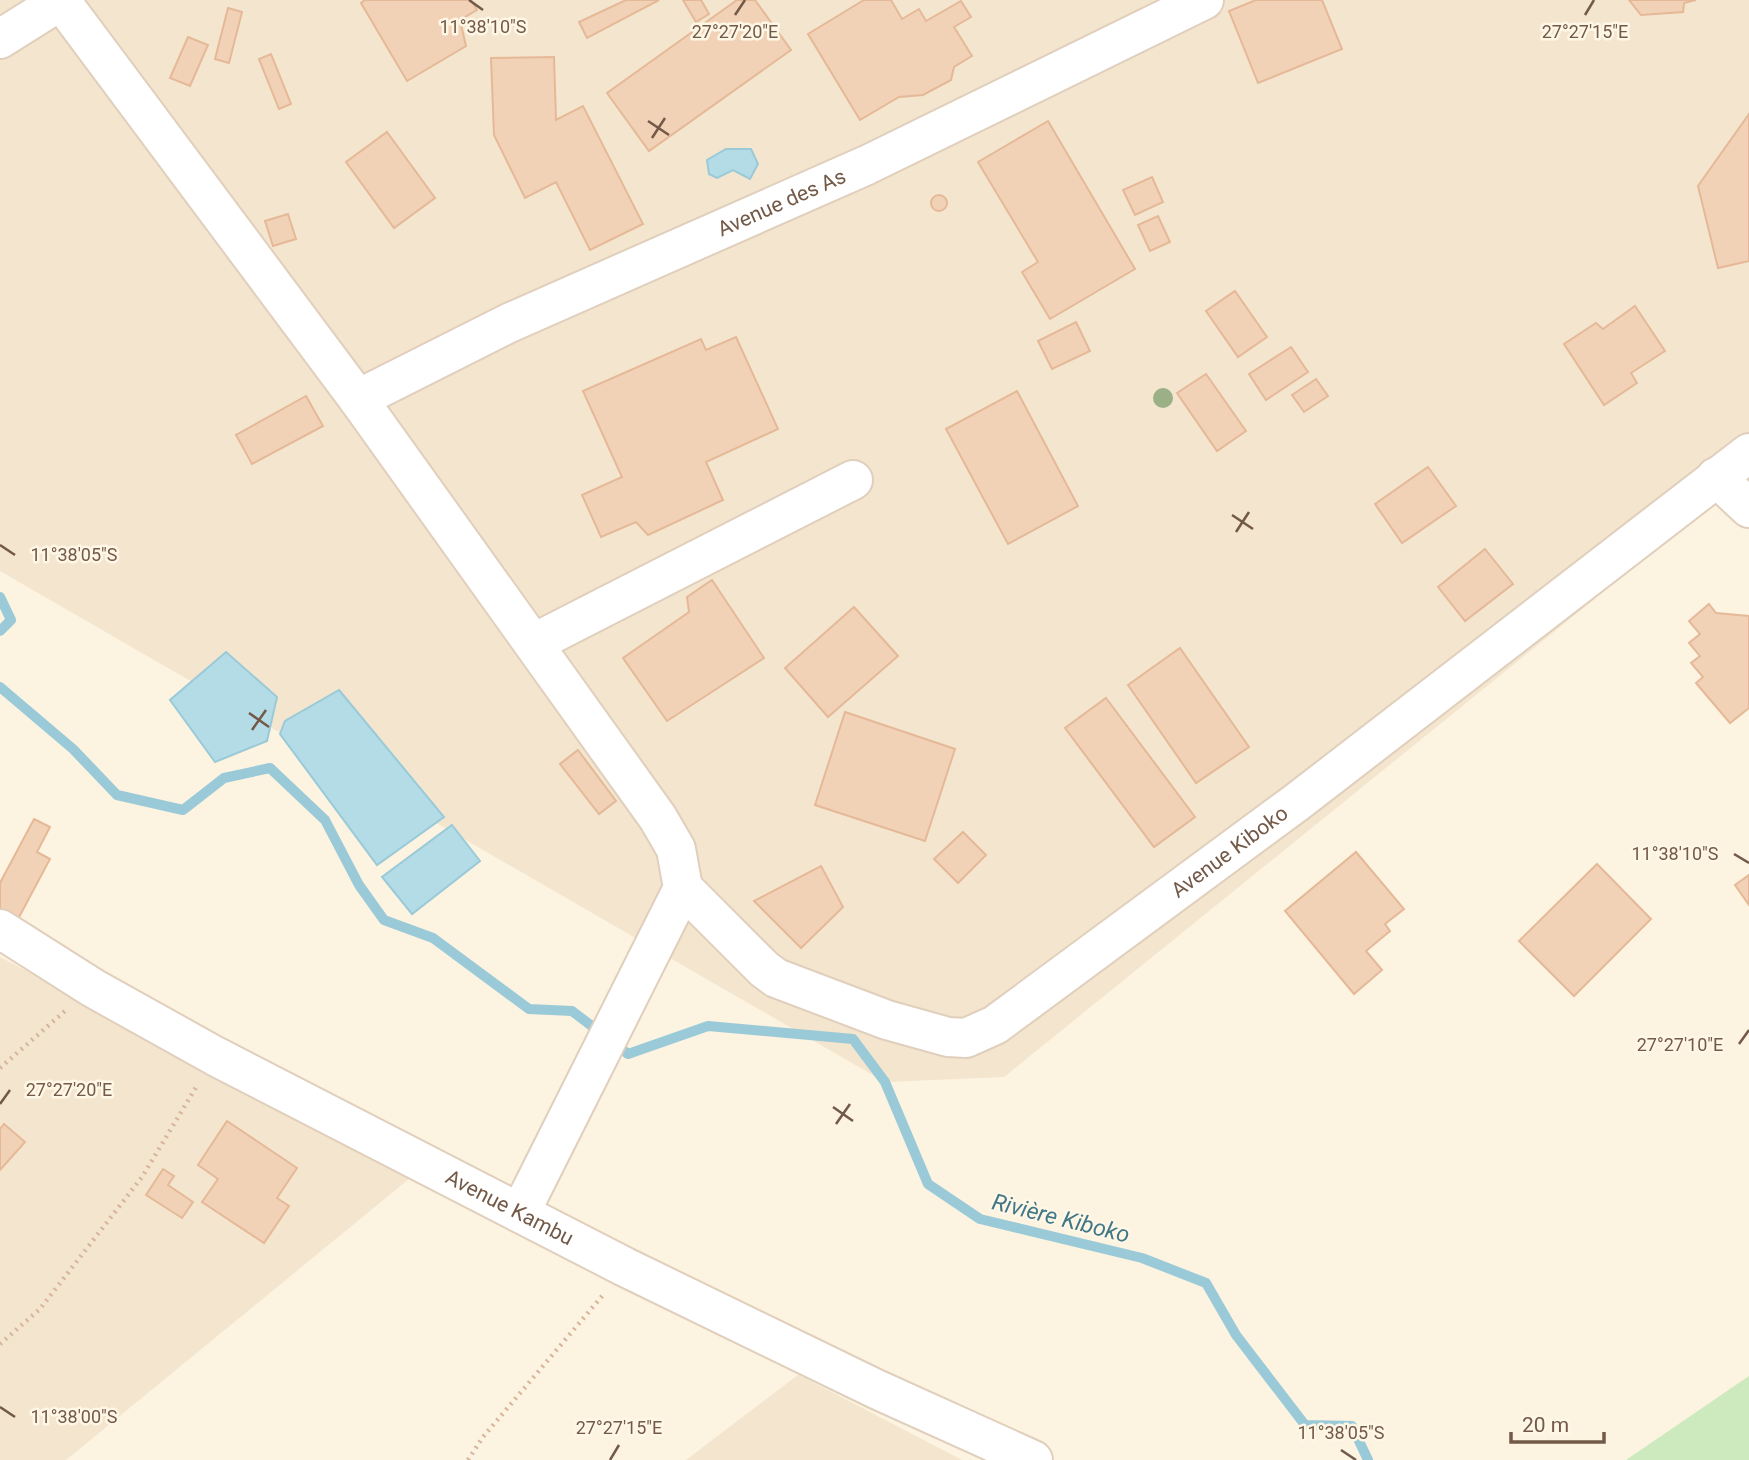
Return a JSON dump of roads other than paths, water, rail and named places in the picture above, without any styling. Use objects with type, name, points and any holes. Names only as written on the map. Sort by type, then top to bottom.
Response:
[{"type":"street","points":[[0,39],[62,0],[358,399],[658,818],[676,849],[683,888],[520,1213]]},
{"type":"street","name":"Avenue des As","points":[[358,399],[509,323],[867,165],[1204,0]]},
{"type":"street","name":"Avenue Kiboko","points":[[683,888],[776,978],[887,1020],[948,1037],[966,1038],[980,1034],[1034,999],[1297,802],[1749,453]]},
{"type":"street","points":[[1717,477],[1749,508]]},
{"type":"street","points":[[534,643],[853,480]]},
{"type":"street","name":"Avenue Kambu","points":[[0,929],[93,988],[215,1056],[625,1267],[876,1390],[1033,1460]]},
{"type":"water","points":[[726,149],[751,149],[758,164],[750,179],[733,170],[717,178],[709,174],[707,160]]},
{"type":"water","points":[[226,652],[277,697],[267,741],[215,762],[170,700]]},
{"type":"water","points":[[339,690],[444,817],[377,865],[280,734],[285,721]]},
{"type":"water","points":[[452,825],[480,861],[412,914],[382,877]]},
{"type":"waterway","name":"Rivière Kiboko","points":[[0,597],[11,620],[0,631]]},
{"type":"waterway","name":"Rivière Kiboko","points":[[0,687],[73,749],[117,795],[183,810],[224,778],[270,768],[325,820],[359,885],[384,920],[433,938],[529,1009],[572,1011],[601,1033]]},
{"type":"waterway","name":"Rivière Kiboko","points":[[613,1042],[628,1054],[708,1026],[853,1039],[885,1082],[928,1184],[980,1219],[1142,1258],[1206,1283],[1236,1335],[1305,1425],[1352,1426],[1368,1460]]}]
